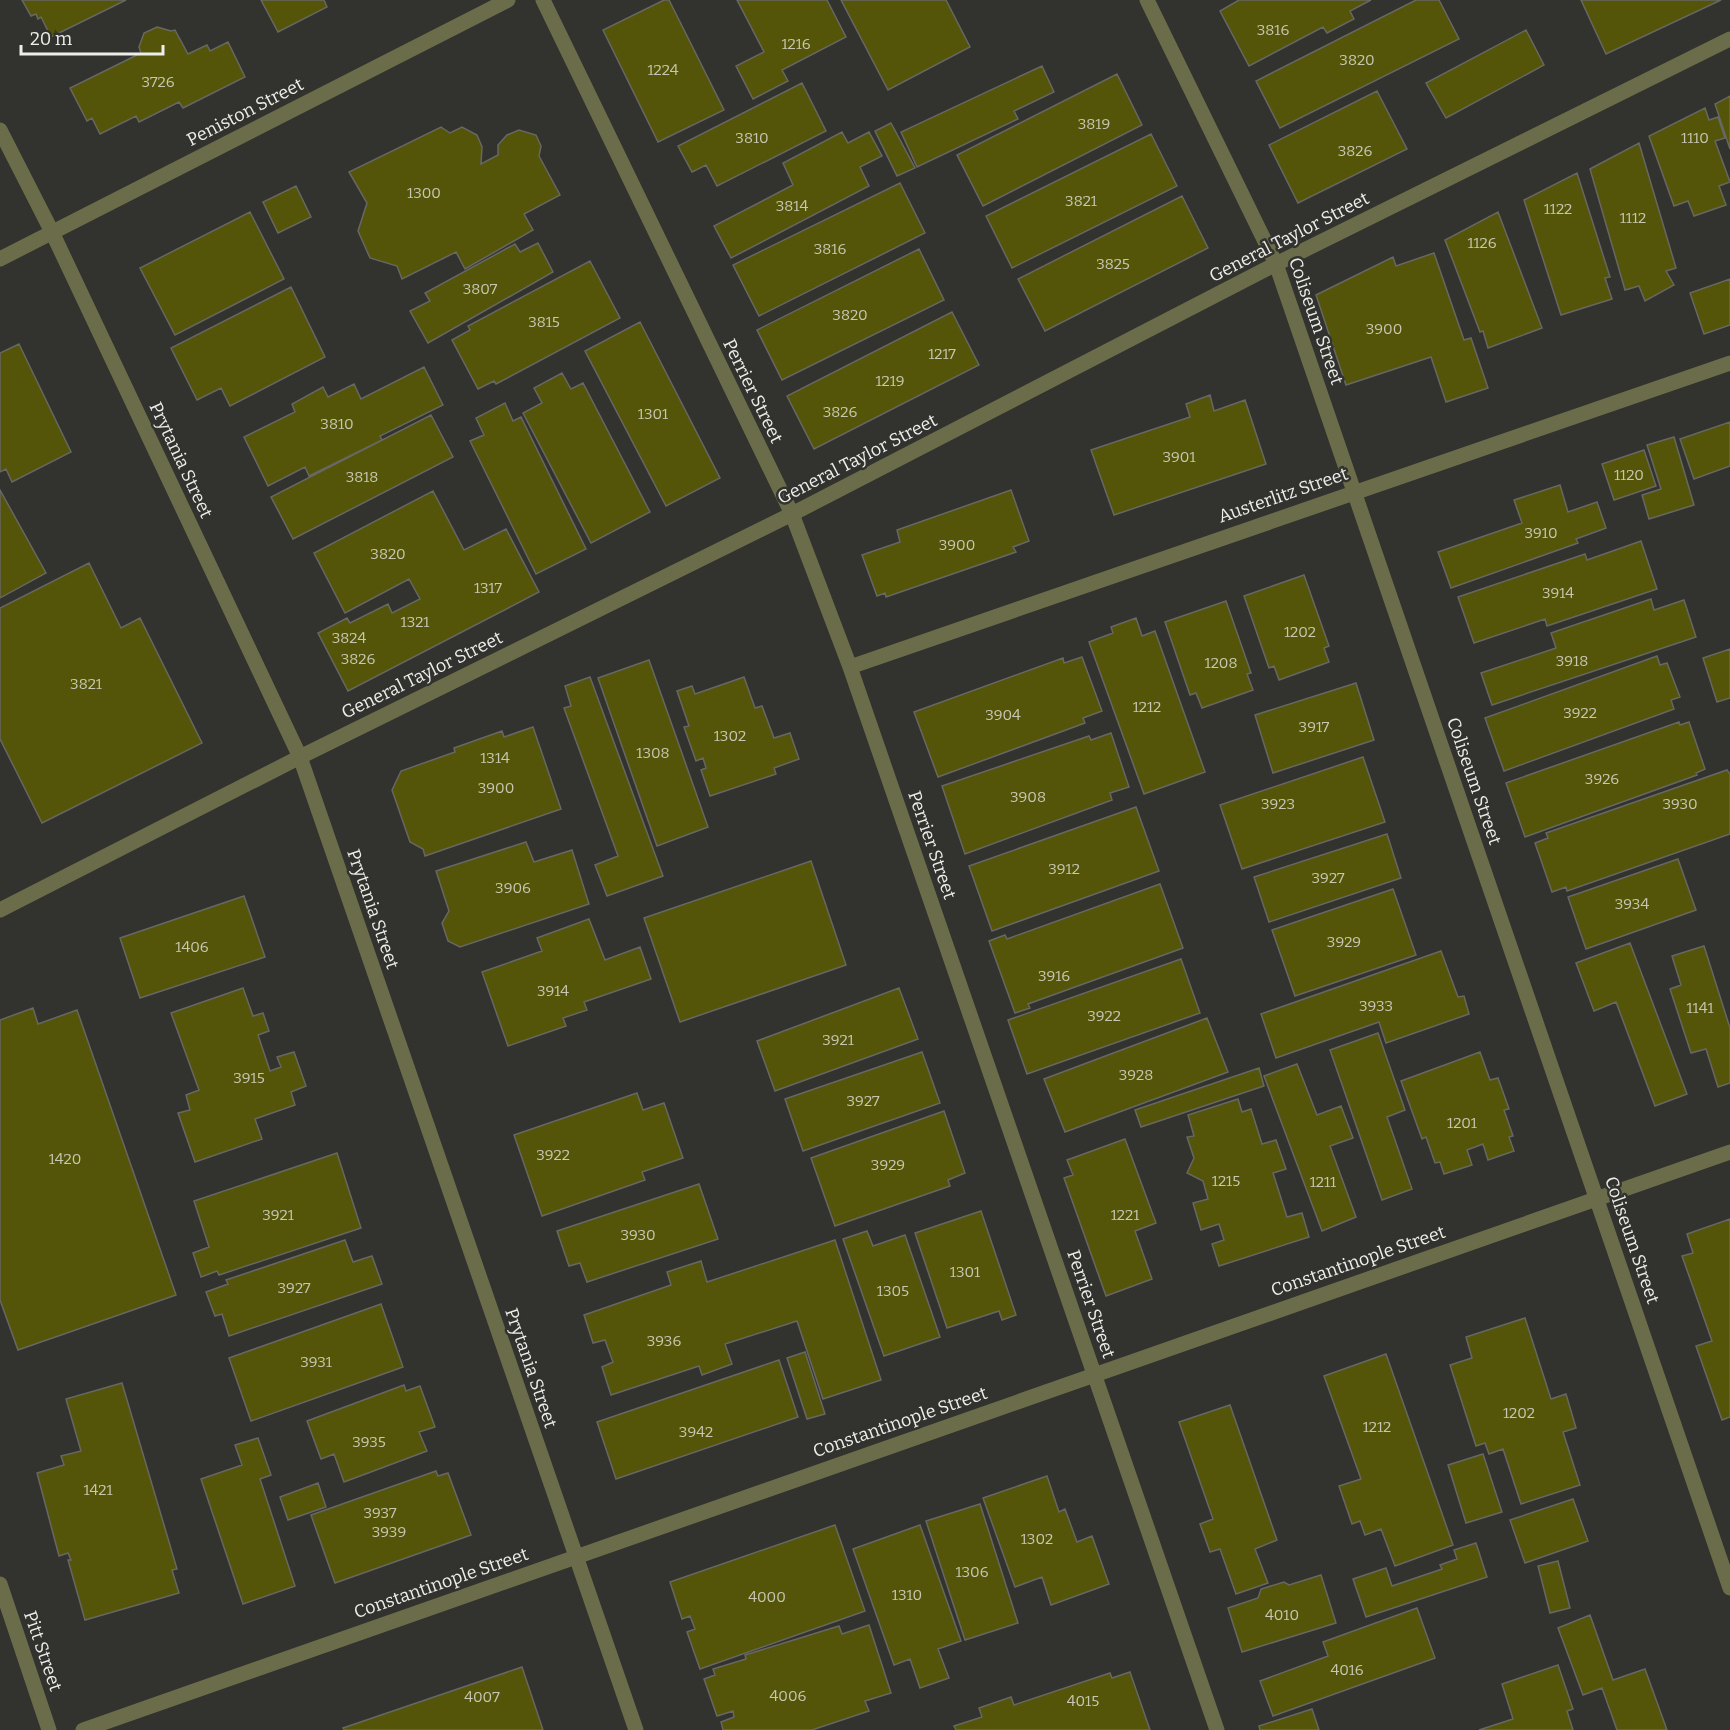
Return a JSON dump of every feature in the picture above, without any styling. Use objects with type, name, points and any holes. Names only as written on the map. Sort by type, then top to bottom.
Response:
[{"type":"street","name":"Peniston Street","points":[[0,259],[508,0]]},
{"type":"street","name":"Perrier Street","points":[[543,0],[792,514],[850,667],[1217,1730]]},
{"type":"street","name":"Coliseum Street","points":[[1147,0],[1276,264],[1730,1588]]},
{"type":"street","name":"General Taylor Street","points":[[0,910],[300,757],[792,514],[1276,264],[1730,39]]},
{"type":"street","name":"Prytania Street","points":[[0,130],[52,232],[300,757],[636,1730]]},
{"type":"street","name":"Austerlitz Street","points":[[850,667],[1730,363]]},
{"type":"street","name":"Constantinople Street","points":[[83,1730],[1730,1152]]},
{"type":"street","name":"Pitt Street","points":[[0,1584],[49,1730]]},
{"type":"building","points":[[22,0],[126,0],[51,37],[41,17],[38,19],[36,14],[31,16]]},
{"type":"building","points":[[261,0],[324,0],[327,7],[278,32]]},
{"type":"building","points":[[664,0],[669,0],[724,110],[658,142],[603,30]]},
{"type":"building","points":[[737,0],[827,0],[846,37],[782,70],[788,81],[753,99],[736,66],[764,52]]},
{"type":"building","points":[[841,0],[946,0],[970,47],[888,90]]},
{"type":"building","points":[[1239,0],[1371,0],[1350,11],[1354,19],[1327,33],[1323,27],[1249,66],[1220,11]]},
{"type":"building","points":[[1416,0],[1439,0],[1459,39],[1280,128],[1256,81]]},
{"type":"building","points":[[1581,0],[1721,0],[1606,54]]},
{"type":"building","points":[[157,27],[175,30],[188,54],[207,45],[210,51],[228,42],[245,77],[183,108],[179,102],[139,122],[136,116],[100,134],[92,118],[87,121],[70,88],[141,53],[139,47],[144,33]]},
{"type":"building","points":[[1526,30],[1544,65],[1446,118],[1426,83]]},
{"type":"building","points":[[1042,66],[1054,92],[1014,111],[1018,119],[917,167],[901,132]]},
{"type":"building","points":[[1117,74],[1142,125],[983,206],[957,155]]},
{"type":"building","points":[[802,83],[826,131],[717,186],[706,165],[692,172],[678,146]]},
{"type":"building","points":[[1377,91],[1407,149],[1298,203],[1269,145]]},
{"type":"building","points":[[1730,96],[1730,149],[1715,104]]},
{"type":"building","points":[[1705,108],[1709,120],[1718,117],[1725,138],[1715,141],[1730,182],[1719,186],[1726,205],[1694,216],[1688,201],[1674,206],[1649,136]]},
{"type":"building","points":[[891,123],[915,168],[897,176],[875,131]]},
{"type":"building","points":[[441,127],[450,133],[462,127],[477,135],[482,147],[481,164],[498,155],[498,145],[507,135],[519,130],[536,135],[541,146],[539,156],[560,195],[524,214],[533,230],[465,269],[456,252],[402,279],[397,266],[370,258],[358,231],[367,203],[349,172]]},
{"type":"building","points":[[842,132],[848,143],[869,132],[882,156],[860,167],[869,186],[731,258],[714,226],[793,185],[783,163]]},
{"type":"building","points":[[1151,134],[1177,186],[1012,268],[986,216]]},
{"type":"building","points":[[1639,143],[1676,268],[1666,271],[1674,285],[1645,301],[1639,286],[1625,290],[1590,169]]},
{"type":"building","points":[[1577,173],[1610,277],[1605,278],[1612,299],[1561,315],[1524,200]]},
{"type":"building","points":[[900,183],[925,233],[759,316],[733,265]]},
{"type":"building","points":[[296,186],[311,217],[278,233],[263,202]]},
{"type":"building","points":[[1182,196],[1208,248],[1045,331],[1018,279]]},
{"type":"building","points":[[250,212],[284,279],[175,335],[140,268]]},
{"type":"building","points":[[1498,212],[1542,328],[1488,348],[1445,240]]},
{"type":"building","points":[[538,243],[553,272],[428,343],[410,311],[430,301],[425,293],[515,244],[520,252]]},
{"type":"building","points":[[919,249],[944,300],[782,380],[757,330]]},
{"type":"building","points":[[1434,253],[1464,340],[1471,338],[1488,388],[1446,402],[1431,357],[1346,385],[1316,295],[1393,257],[1396,266]]},
{"type":"building","points":[[590,261],[620,318],[496,384],[494,381],[478,389],[452,340],[470,330],[468,326]]},
{"type":"building","points":[[1730,279],[1730,325],[1704,334],[1690,293]]},
{"type":"building","points":[[291,287],[325,357],[230,406],[221,388],[197,400],[171,348]]},
{"type":"building","points":[[952,312],[979,365],[814,449],[787,396]]},
{"type":"building","points":[[640,322],[720,478],[666,506],[585,351]]},
{"type":"building","points":[[19,344],[71,452],[12,482],[6,469],[0,472],[0,353]]},
{"type":"building","points":[[424,367],[443,405],[380,436],[382,440],[309,476],[305,467],[268,486],[244,437],[295,412],[292,404],[323,387],[328,397],[354,384],[361,399]]},
{"type":"building","points":[[562,373],[571,389],[583,383],[650,512],[591,543],[523,413],[542,403],[534,388]]},
{"type":"building","points":[[1210,395],[1214,411],[1245,400],[1266,464],[1114,515],[1091,450],[1190,417],[1186,404]]},
{"type":"building","points":[[505,403],[513,421],[521,417],[586,549],[536,574],[470,441],[484,435],[476,418]]},
{"type":"building","points":[[431,415],[453,457],[293,539],[271,497]]},
{"type":"building","points":[[1730,422],[1730,466],[1694,479],[1680,439]]},
{"type":"building","points":[[1674,437],[1694,505],[1649,519],[1642,495],[1661,489],[1647,445]]},
{"type":"building","points":[[1644,450],[1656,486],[1614,500],[1602,464]]},
{"type":"building","points":[[1560,485],[1568,512],[1597,502],[1606,528],[1576,539],[1578,543],[1451,588],[1438,552],[1522,523],[1514,500]]},
{"type":"building","points":[[0,490],[46,573],[0,598]]},
{"type":"building","points":[[1011,490],[1029,541],[1013,547],[1016,552],[886,597],[885,593],[877,596],[862,555],[900,542],[897,530]]},
{"type":"building","points":[[433,491],[464,550],[506,529],[539,592],[348,691],[318,633],[347,618],[350,623],[388,604],[392,613],[420,599],[409,579],[345,613],[314,553]]},
{"type":"building","points":[[1641,541],[1657,589],[1547,626],[1545,619],[1474,643],[1458,597],[1585,554],[1587,560]]},
{"type":"building","points":[[89,563],[121,628],[140,618],[202,743],[42,823],[0,739],[0,608]]},
{"type":"building","points":[[1304,575],[1329,646],[1324,648],[1329,662],[1279,680],[1274,666],[1269,668],[1244,596]]},
{"type":"building","points":[[1651,599],[1654,610],[1684,600],[1696,637],[1492,705],[1481,673],[1556,648],[1551,633]]},
{"type":"building","points":[[1226,601],[1251,673],[1247,674],[1253,690],[1202,708],[1196,693],[1190,695],[1165,622]]},
{"type":"building","points":[[1136,618],[1142,636],[1155,631],[1205,772],[1144,794],[1089,642],[1113,633],[1111,627]]},
{"type":"building","points":[[1730,649],[1730,698],[1717,702],[1703,658]]},
{"type":"building","points":[[1657,656],[1660,665],[1667,663],[1680,697],[1671,700],[1674,709],[1504,771],[1485,718]]},
{"type":"building","points":[[1082,657],[1102,711],[1083,718],[1085,723],[938,777],[914,712],[1063,658],[1064,663]]},
{"type":"building","points":[[649,660],[708,827],[657,846],[598,678]]},
{"type":"building","points":[[590,677],[663,876],[607,896],[595,865],[618,856],[564,708],[571,706],[565,686]]},
{"type":"building","points":[[744,677],[755,708],[762,706],[774,738],[790,733],[799,759],[774,768],[776,774],[710,796],[701,770],[706,768],[703,758],[696,761],[684,727],[689,726],[677,691],[692,686],[695,694]]},
{"type":"building","points":[[1356,683],[1374,740],[1273,773],[1255,715]]},
{"type":"building","points":[[1679,722],[1680,725],[1689,722],[1705,769],[1696,773],[1697,775],[1525,837],[1506,783]]},
{"type":"building","points":[[533,727],[561,809],[425,856],[423,849],[410,842],[392,790],[401,771],[455,752],[454,748],[502,731],[504,737]]},
{"type":"building","points":[[1111,733],[1129,787],[1110,793],[1112,800],[965,854],[942,786],[1089,736],[1091,740]]},
{"type":"building","points":[[1363,757],[1385,822],[1242,869],[1220,805]]},
{"type":"building","points":[[1727,770],[1730,774],[1730,834],[1567,891],[1566,887],[1552,892],[1535,843],[1548,838],[1546,833]]},
{"type":"building","points":[[1136,807],[1159,871],[992,931],[969,866]]},
{"type":"building","points":[[1387,834],[1401,878],[1269,922],[1254,877]]},
{"type":"building","points":[[526,842],[534,862],[572,850],[589,904],[460,947],[448,941],[442,923],[449,911],[436,871]]},
{"type":"building","points":[[1678,859],[1696,910],[1586,949],[1568,897]]},
{"type":"building","points":[[811,861],[846,965],[680,1022],[644,918]]},
{"type":"building","points":[[1160,884],[1183,948],[1028,1004],[1030,1008],[1015,1013],[989,941],[1005,935],[1007,939]]},
{"type":"building","points":[[1393,889],[1416,955],[1295,996],[1272,930]]},
{"type":"building","points":[[244,896],[265,957],[140,998],[120,938]]},
{"type":"building","points":[[589,919],[605,960],[640,947],[651,979],[584,1002],[587,1010],[563,1018],[566,1026],[508,1046],[482,972],[542,951],[537,938]]},
{"type":"building","points":[[1630,943],[1687,1094],[1655,1106],[1616,1002],[1594,1011],[1576,963]]},
{"type":"building","points":[[1704,946],[1730,1028],[1730,1083],[1718,1087],[1706,1049],[1691,1053],[1670,989],[1681,985],[1672,956]]},
{"type":"building","points":[[1441,951],[1458,997],[1464,996],[1469,1014],[1386,1043],[1379,1022],[1276,1058],[1261,1014]]},
{"type":"building","points":[[1181,959],[1200,1013],[1027,1074],[1008,1020]]},
{"type":"building","points":[[243,988],[253,1016],[263,1013],[269,1031],[258,1035],[270,1071],[281,1067],[277,1057],[294,1052],[306,1086],[291,1092],[295,1105],[255,1119],[262,1139],[195,1162],[178,1113],[190,1110],[186,1095],[199,1090],[171,1013]]},
{"type":"building","points":[[899,988],[918,1039],[775,1091],[757,1041]]},
{"type":"building","points":[[33,1008],[38,1024],[77,1010],[176,1295],[18,1350],[0,1300],[0,1020]]},
{"type":"building","points":[[1207,1018],[1228,1072],[1065,1132],[1044,1079]]},
{"type":"building","points":[[1378,1033],[1405,1110],[1387,1117],[1412,1189],[1382,1200],[1330,1050]]},
{"type":"building","points":[[922,1052],[940,1103],[803,1151],[785,1099]]},
{"type":"building","points":[[1480,1052],[1490,1080],[1498,1078],[1509,1109],[1504,1110],[1513,1136],[1509,1137],[1514,1151],[1488,1160],[1483,1144],[1467,1150],[1472,1165],[1444,1174],[1440,1162],[1435,1163],[1426,1137],[1422,1139],[1401,1081]]},
{"type":"building","points":[[1297,1064],[1317,1115],[1341,1106],[1353,1138],[1330,1146],[1356,1217],[1322,1231],[1264,1076]]},
{"type":"building","points":[[1259,1068],[1264,1086],[1141,1127],[1135,1110]]},
{"type":"building","points":[[637,1093],[643,1110],[664,1103],[683,1158],[642,1172],[645,1180],[542,1216],[514,1135]]},
{"type":"building","points":[[1238,1099],[1242,1112],[1251,1109],[1262,1144],[1276,1140],[1286,1169],[1273,1173],[1287,1217],[1302,1213],[1309,1237],[1219,1266],[1212,1244],[1224,1240],[1219,1224],[1201,1230],[1193,1203],[1208,1199],[1203,1181],[1187,1173],[1194,1158],[1187,1137],[1194,1136],[1188,1115]]},
{"type":"building","points":[[944,1111],[965,1173],[948,1180],[950,1186],[835,1226],[811,1158]]},
{"type":"building","points":[[1125,1139],[1156,1223],[1135,1231],[1152,1279],[1106,1296],[1064,1178],[1073,1175],[1067,1160]]},
{"type":"building","points":[[337,1153],[361,1228],[219,1275],[217,1271],[201,1277],[193,1253],[209,1247],[194,1201]]},
{"type":"building","points":[[699,1184],[718,1239],[587,1282],[580,1263],[569,1266],[557,1231]]},
{"type":"building","points":[[981,1211],[1016,1315],[1002,1320],[999,1311],[947,1328],[915,1233]]},
{"type":"building","points":[[1730,1219],[1730,1417],[1722,1420],[1696,1346],[1712,1341],[1682,1256],[1693,1253],[1687,1234]]},
{"type":"building","points":[[867,1231],[873,1246],[905,1235],[940,1337],[884,1356],[843,1239]]},
{"type":"building","points":[[345,1240],[353,1262],[372,1256],[382,1284],[229,1336],[222,1314],[215,1316],[206,1292],[228,1284],[226,1280]]},
{"type":"building","points":[[835,1240],[881,1380],[823,1399],[797,1321],[725,1344],[732,1364],[702,1375],[699,1366],[611,1395],[602,1367],[613,1362],[605,1340],[593,1343],[584,1315],[671,1285],[667,1272],[701,1261],[707,1282]]},
{"type":"building","points":[[381,1304],[403,1367],[251,1421],[229,1358]]},
{"type":"building","points":[[1525,1318],[1551,1399],[1566,1394],[1576,1428],[1563,1432],[1580,1485],[1521,1504],[1503,1449],[1489,1454],[1485,1443],[1476,1446],[1450,1365],[1472,1358],[1466,1337]]},
{"type":"building","points":[[805,1352],[825,1414],[807,1419],[787,1358]]},
{"type":"building","points":[[1386,1354],[1453,1545],[1395,1566],[1381,1529],[1365,1535],[1360,1521],[1352,1524],[1339,1486],[1361,1479],[1324,1376]]},
{"type":"building","points":[[779,1360],[798,1417],[616,1479],[597,1422]]},
{"type":"building","points":[[122,1383],[177,1569],[172,1570],[179,1593],[85,1620],[68,1560],[71,1560],[68,1553],[59,1556],[37,1473],[64,1465],[61,1456],[81,1451],[66,1399]]},
{"type":"building","points":[[404,1385],[406,1391],[420,1386],[435,1427],[419,1432],[427,1451],[344,1482],[334,1454],[321,1459],[307,1421]]},
{"type":"building","points":[[1230,1405],[1277,1540],[1255,1549],[1268,1583],[1236,1594],[1220,1549],[1210,1552],[1200,1524],[1213,1519],[1179,1422]]},
{"type":"building","points":[[258,1438],[271,1475],[260,1479],[295,1586],[243,1604],[201,1479],[242,1465],[235,1445]]},
{"type":"building","points":[[1483,1454],[1502,1512],[1466,1523],[1448,1465]]},
{"type":"building","points":[[436,1471],[438,1476],[448,1473],[471,1535],[335,1583],[311,1515]]},
{"type":"building","points":[[1047,1476],[1059,1512],[1065,1509],[1077,1542],[1092,1536],[1109,1584],[1051,1605],[1042,1577],[1015,1587],[983,1498]]},
{"type":"building","points":[[318,1483],[326,1507],[288,1520],[280,1497]]},
{"type":"building","points":[[1573,1499],[1588,1541],[1525,1563],[1510,1520]]},
{"type":"building","points":[[980,1504],[1018,1623],[965,1640],[926,1521]]},
{"type":"building","points":[[835,1525],[865,1611],[700,1669],[687,1632],[695,1629],[690,1616],[682,1619],[670,1582]]},
{"type":"building","points":[[920,1525],[961,1641],[938,1649],[949,1678],[920,1688],[910,1659],[894,1665],[853,1549]]},
{"type":"building","points":[[1476,1543],[1487,1577],[1366,1617],[1353,1579],[1386,1568],[1392,1586],[1442,1569],[1440,1565],[1457,1559],[1454,1550]]},
{"type":"building","points":[[1558,1561],[1570,1608],[1550,1613],[1538,1566]]},
{"type":"building","points":[[1321,1575],[1336,1623],[1242,1652],[1228,1608],[1258,1598],[1261,1589],[1284,1582],[1289,1585]]},
{"type":"building","points":[[1417,1608],[1435,1658],[1273,1716],[1260,1681],[1328,1656],[1323,1642]]},
{"type":"building","points":[[1590,1615],[1613,1680],[1645,1669],[1667,1730],[1617,1730],[1602,1688],[1583,1695],[1558,1628]]},
{"type":"building","points":[[869,1625],[891,1693],[865,1701],[869,1711],[812,1730],[723,1730],[721,1722],[734,1717],[733,1711],[717,1716],[704,1679],[715,1675],[713,1669],[746,1659],[745,1655],[839,1626],[842,1634]]},
{"type":"building","points":[[1558,1665],[1573,1709],[1567,1711],[1573,1730],[1479,1730],[1513,1719],[1502,1684]]},
{"type":"building","points":[[522,1667],[543,1730],[344,1730],[343,1728]]},
{"type":"building","points":[[1130,1672],[1150,1730],[956,1730],[954,1726],[982,1717],[979,1708],[1011,1697],[1014,1705],[1110,1673],[1112,1678]]},
{"type":"building","points":[[1312,1709],[1319,1730],[1260,1730],[1259,1726]]}]
